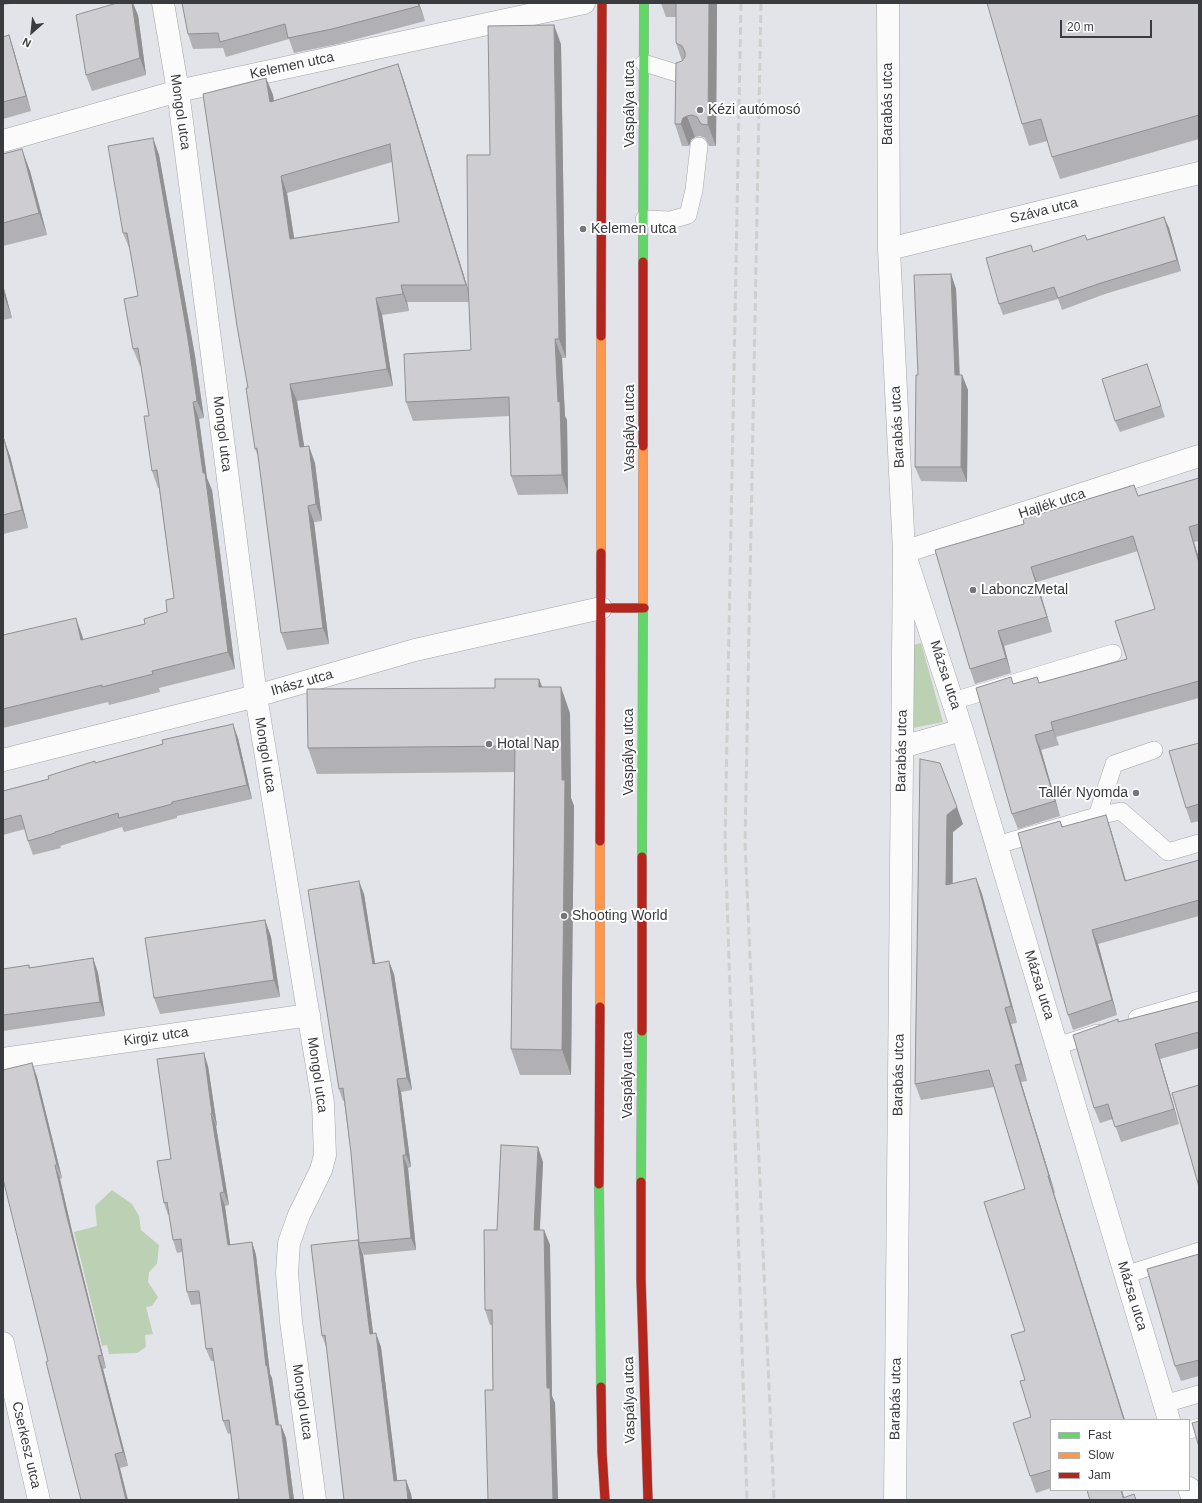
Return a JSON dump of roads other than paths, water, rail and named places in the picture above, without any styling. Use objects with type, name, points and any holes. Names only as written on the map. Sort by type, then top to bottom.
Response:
[{"type":"main road","name":"Vaspálya utca","points":[[602,3],[599,1287],[604,1500]]},
{"type":"main road","name":"Vaspálya utca","points":[[644,3],[644,608],[641,1279],[648,1500]]},
{"type":"main road","points":[[601,608],[644,608]]},
{"type":"street","name":"Mongol utca","points":[[163,3],[178,91],[256,696],[323,1103],[325,1155],[321,1170],[299,1215],[294,1229],[290,1243],[287,1273],[291,1321],[315,1500]]},
{"type":"street","name":"Kelemen utca","points":[[3,141],[178,91],[584,3]]},
{"type":"street","name":"Barabás utca","points":[[888,3],[889,249],[904,552],[895,1500]]},
{"type":"street","name":"Száva utca","points":[[889,249],[1199,173]]},
{"type":"street","name":"Hajlék utca","points":[[904,552],[1199,456]]},
{"type":"street","name":"Mázsa utca","points":[[904,552],[962,730],[1166,1412]]},
{"type":"street","name":"Ihász utca","points":[[3,760],[256,696],[415,650],[601,608]]},
{"type":"street","points":[[902,747],[962,730]]},
{"type":"street","name":"Kirgiz utca","points":[[3,1059],[309,1015]]},
{"type":"street","name":"Cserkesz utca","points":[[3,1343],[39,1500]]},
{"type":"lane","points":[[644,63],[684,75]]},
{"type":"lane","points":[[644,219],[671,220],[688,215],[694,190],[699,146]]},
{"type":"lane","points":[[953,701],[1113,653]]},
{"type":"lane","points":[[1097,816],[1114,764],[1154,750]]},
{"type":"lane","points":[[997,845],[1097,816],[1120,812],[1168,852],[1199,843]]},
{"type":"lane","points":[[1057,1046],[1142,1016],[1199,1000]]},
{"type":"lane","points":[[1126,1275],[1199,1251]]},
{"type":"lane","points":[[1166,1412],[1199,1394]]},
{"type":"railway","points":[[741,3],[725,840],[747,1500]]},
{"type":"railway","points":[[761,3],[745,843],[774,1500]]},
{"type":"place","name":"Kézi autómosó","points":[[700,110]]},
{"type":"place","name":"Kelemen utca","points":[[583,229]]},
{"type":"place","name":"LabonczMetal","points":[[973,590]]},
{"type":"place","name":"Hotal Nap","points":[[489,744]]},
{"type":"place","name":"Tallér Nyomda","points":[[1136,793]]},
{"type":"place","name":"Shooting World","points":[[564,916]]}]
